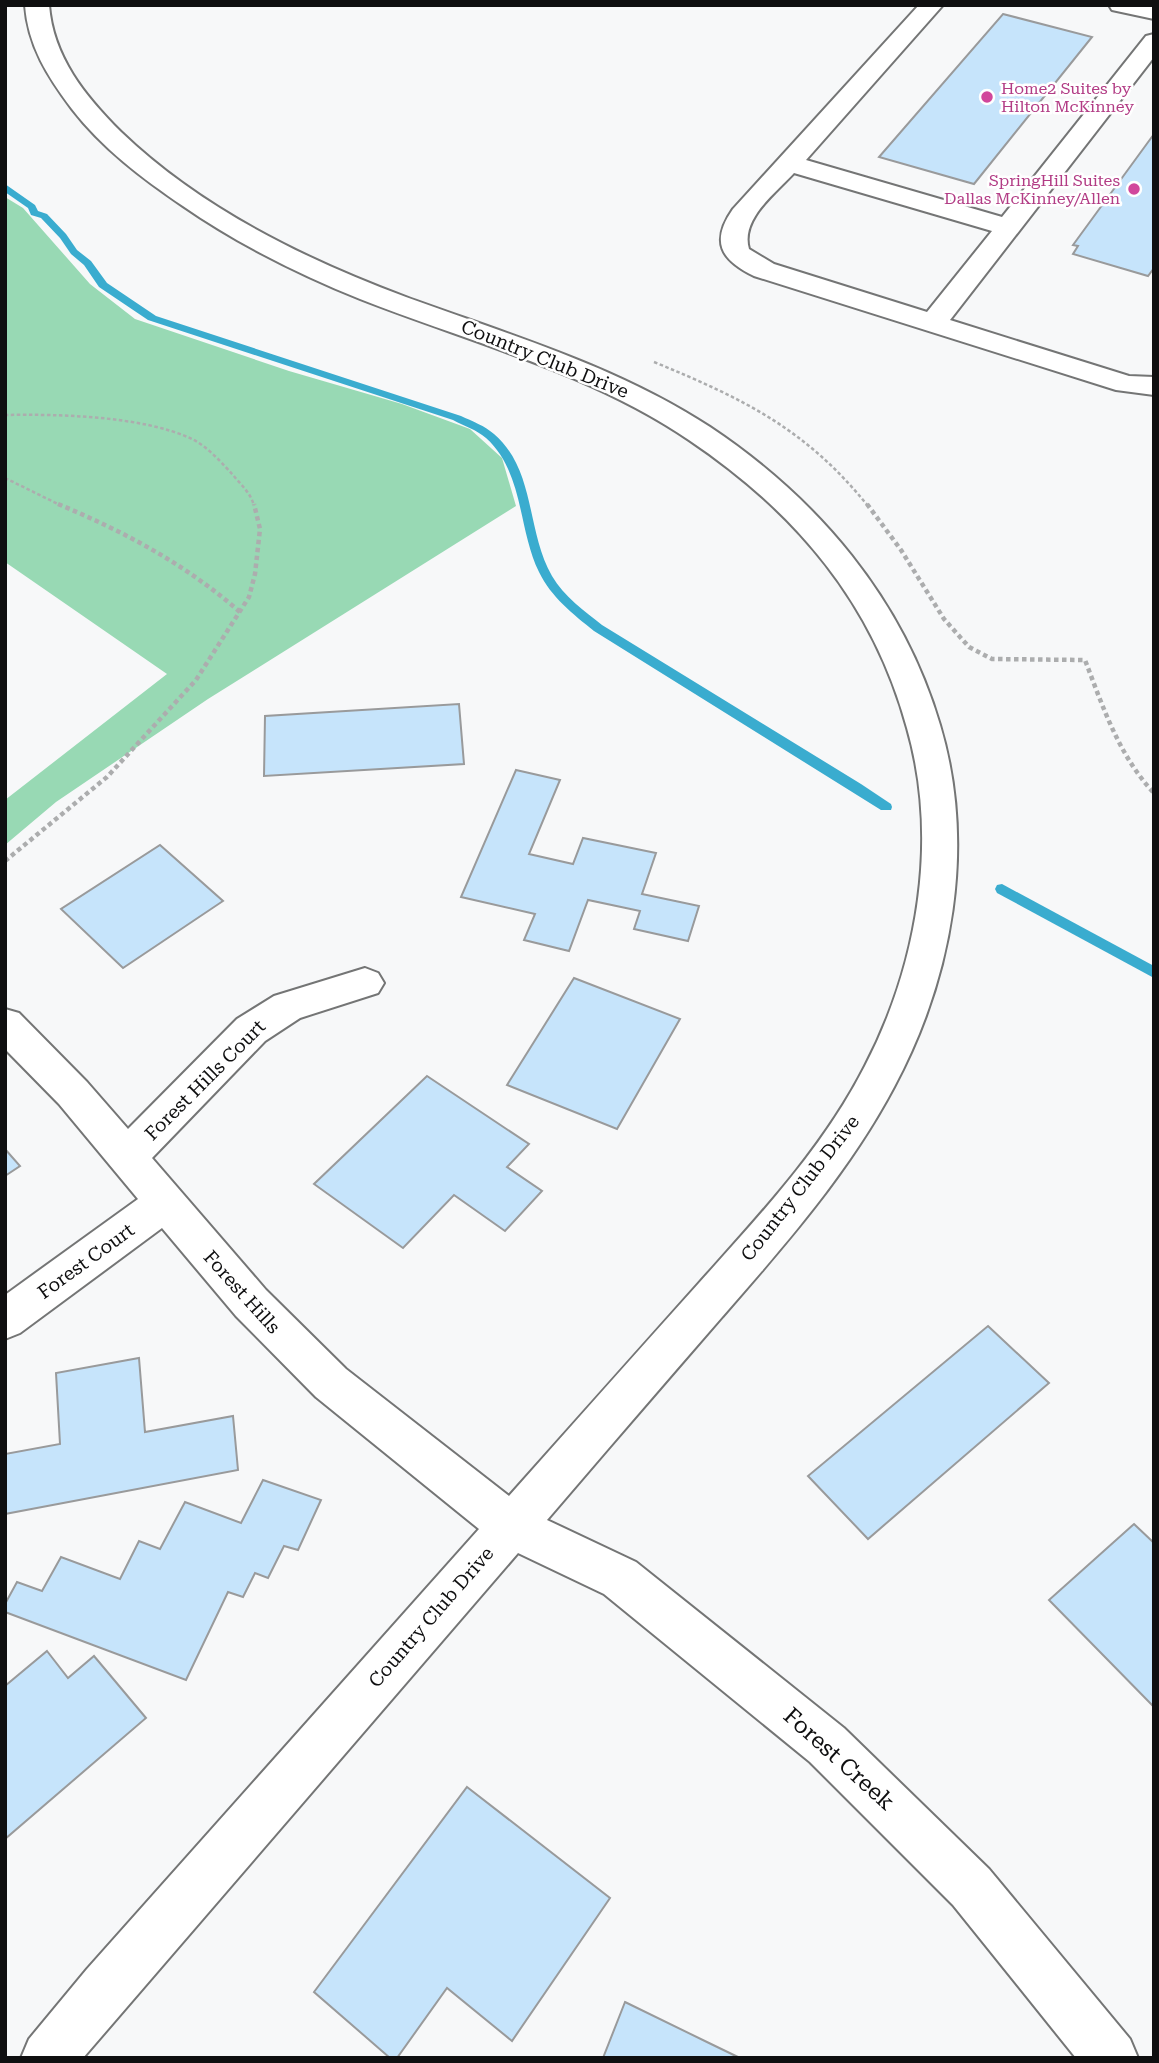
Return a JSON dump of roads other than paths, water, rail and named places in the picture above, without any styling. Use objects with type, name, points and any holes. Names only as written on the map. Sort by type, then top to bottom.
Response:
[{"type":"street","name":"Country Club Drive","points":[[37,5],[40,36],[67,88],[92,120],[134,158],[210,211],[281,253],[342,282],[514,343],[608,382],[690,428],[744,466],[807,520],[855,576],[894,642],[923,714],[937,791],[937,889],[919,986],[886,1064],[850,1127],[778,1223],[48,2058]]},
{"type":"street","points":[[933,5],[742,215],[734,230],[732,243],[739,258],[764,270],[1126,384],[1154,386]]},
{"type":"street","points":[[1120,5],[1154,12]]},
{"type":"street","points":[[933,323],[1154,41]]},
{"type":"street","points":[[789,163],[1008,227]]},
{"type":"street","name":"Forest Hills Court","points":[[128,1157],[251,1030],[287,1007],[365,983]]},
{"type":"street","name":"Forest Hills","points":[[5,1024],[73,1093],[251,1303],[331,1383],[511,1526]]},
{"type":"street","name":"Forest Court","points":[[5,1320],[166,1202]]},
{"type":"street","name":"Forest Creek","points":[[511,1526],[620,1578],[827,1745],[883,1797],[971,1887],[1111,2058]]},
{"type":"waterway","points":[[5,187],[32,207],[34,213],[44,216],[74,252],[88,263],[103,285],[152,318],[457,418],[486,433],[503,450],[512,465],[538,557],[550,582],[568,603],[598,628],[886,807]]},
{"type":"waterway","points":[[1002,889],[1154,973]]},
{"type":"place","name":"Home2 Suites by Hilton McKinney","points":[[987,97]]},
{"type":"place","name":"SpringHill Suites Dallas McKinney/Allen","points":[[1134,189]]}]
